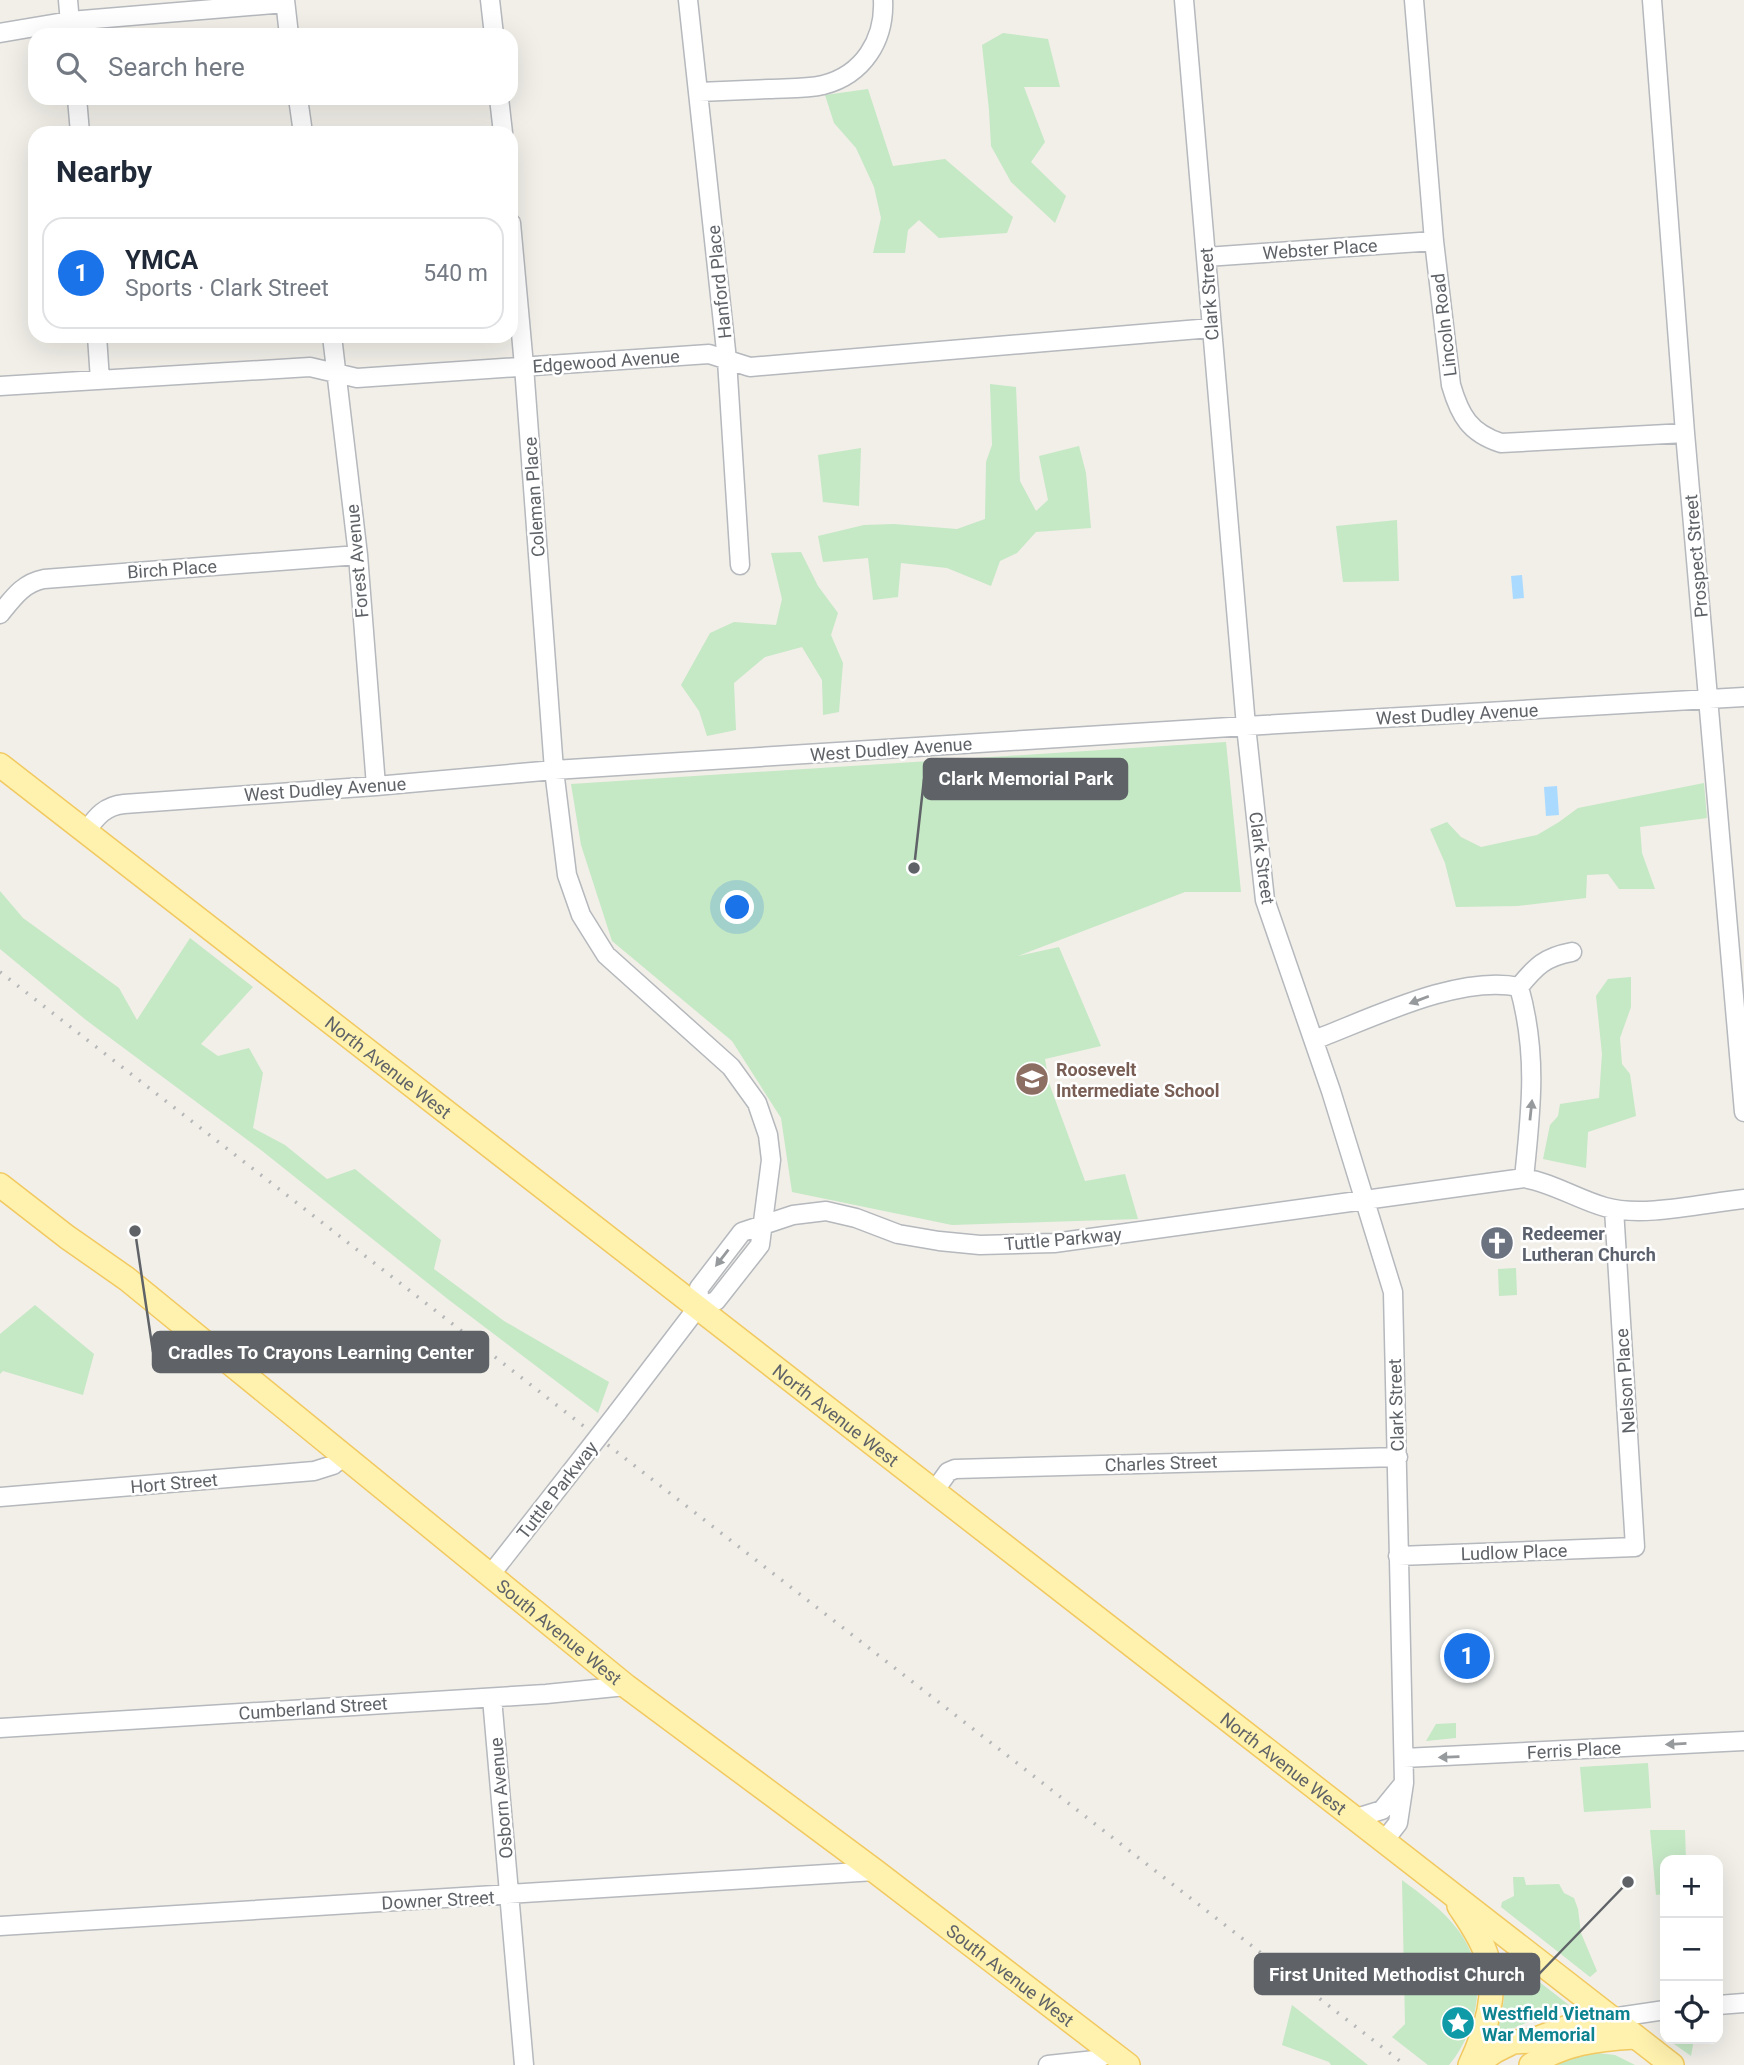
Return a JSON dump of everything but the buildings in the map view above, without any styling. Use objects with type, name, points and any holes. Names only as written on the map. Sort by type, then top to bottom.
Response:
[{"type":"main road","name":"North Avenue West","points":[[0,765],[1672,2065]]},
{"type":"main road","name":"South Avenue West","points":[[0,1185],[127,1279],[491,1573],[626,1686],[875,1871],[1119,2059]]},
{"type":"main road","points":[[1450,1891],[1482,1944],[1490,1970],[1486,2026],[1470,2065]]},
{"type":"main road","points":[[1475,2065],[1513,2042],[1531,2041],[1568,2027],[1611,2018]]},
{"type":"main road","points":[[1531,2065],[1578,2042],[1635,2037]]},
{"type":"main road","points":[[1504,2065],[1531,2041]]},
{"type":"street","points":[[68,0],[71,28],[285,2],[288,28]]},
{"type":"street","points":[[490,0],[493,28]]},
{"type":"street","name":"Hanford Place","points":[[688,0],[727,360],[740,565]]},
{"type":"street","points":[[699,92],[808,87],[836,81],[857,68],[876,42],[881,27],[883,0]]},
{"type":"street","name":"Clark Street","points":[[1184,0],[1246,726],[1265,900],[1314,1040],[1393,1292],[1404,1783],[1398,1823],[1384,1841]]},
{"type":"street","name":"Lincoln Road","points":[[1414,0],[1434,241],[1451,385],[1456,404],[1475,431],[1488,439],[1515,444],[1685,433]]},
{"type":"street","name":"Prospect Street","points":[[1652,0],[1707,700],[1744,1112]]},
{"type":"street","points":[[0,33],[28,31]]},
{"type":"street","points":[[78,105],[79,126]]},
{"type":"street","points":[[299,105],[302,126]]},
{"type":"street","points":[[500,105],[502,126]]},
{"type":"street","name":"Webster Place","points":[[1206,257],[1434,241]]},
{"type":"street","name":"Coleman Place","points":[[518,300],[554,770]]},
{"type":"street","name":"Edgewood Avenue","points":[[0,386],[310,367],[357,378],[709,354],[750,367],[1211,328]]},
{"type":"street","points":[[97,343],[100,380]]},
{"type":"street","name":"Forest Avenue","points":[[333,343],[358,555],[376,786]]},
{"type":"street","name":"Birch Place","points":[[0,614],[24,587],[33,581],[44,579],[358,555]]},
{"type":"street","name":"West Dudley Avenue","points":[[86,831],[99,814],[111,806],[554,770],[1744,697]]},
{"type":"street","name":"Tuttle Parkway","points":[[491,1573],[698,1307],[716,1301],[760,1245],[772,1160],[768,1135],[757,1103],[731,1067],[606,954],[581,915],[567,874],[554,770]]},
{"type":"street","points":[[1519,987],[1538,965],[1553,955],[1572,952]]},
{"type":"street","points":[[1314,1040],[1433,995],[1500,983],[1519,987]]},
{"type":"street","points":[[1519,987],[1524,1003],[1533,1073],[1524,1178],[1541,1181],[1614,1209],[1639,1211],[1744,1199]]},
{"type":"street","name":"Tuttle Parkway","points":[[764,1224],[793,1215],[826,1211],[856,1218],[898,1234],[939,1241],[979,1245],[1054,1243],[1366,1202],[1524,1178]]},
{"type":"street","name":"Nelson Place","points":[[1614,1209],[1635,1547],[1630,1548]]},
{"type":"street","name":"Hort Street","points":[[0,1497],[314,1471],[333,1465],[344,1456]]},
{"type":"street","name":"Charles Street","points":[[935,1490],[948,1472],[955,1469],[1398,1457]]},
{"type":"street","name":"Ludlow Place","points":[[1398,1556],[1630,1548]]},
{"type":"street","name":"Cumberland Street","points":[[0,1728],[492,1698],[626,1686]]},
{"type":"street","name":"Osborn Avenue","points":[[492,1698],[524,2065]]},
{"type":"street","name":"Ferris Place","points":[[1404,1758],[1744,1741]]},
{"type":"street","points":[[1356,1818],[1381,1810],[1404,1783]]},
{"type":"street","name":"Downer Street","points":[[0,1926],[875,1871]]},
{"type":"street","points":[[1723,2005],[1744,2003]]},
{"type":"street","points":[[1611,2018],[1660,2011]]},
{"type":"street","points":[[1048,2065],[1119,2059]]},
{"type":"green space","points":[[1003,33],[1048,39],[1060,87],[1024,87],[1045,142],[1031,162],[1066,196],[1055,223],[1011,182],[991,146],[982,45]]},
{"type":"green space","points":[[868,89],[893,166],[945,159],[1013,217],[1007,233],[939,238],[919,220],[908,230],[905,253],[873,253],[881,218],[874,187],[856,148],[834,123],[825,95]]},
{"type":"green space","points":[[990,384],[1016,387],[1020,481],[1036,511],[1048,500],[1039,456],[1079,446],[1086,473],[1091,528],[1036,532],[1017,553],[1000,561],[991,586],[947,568],[901,563],[898,597],[873,600],[868,558],[823,562],[818,536],[864,525],[894,524],[957,529],[985,519],[986,462],[992,445]]},
{"type":"green space","points":[[861,448],[859,506],[823,502],[818,455]]},
{"type":"green space","points":[[1397,520],[1399,581],[1343,582],[1336,526]]},
{"type":"green space","points":[[801,552],[818,586],[838,613],[831,635],[843,663],[839,712],[823,715],[822,680],[802,647],[765,657],[734,683],[736,730],[707,736],[699,711],[681,685],[710,633],[734,622],[776,625],[782,599],[771,553]]},
{"type":"green space","points":[[1226,742],[1241,892],[1185,892],[1018,956],[1059,947],[1101,1046],[1045,1059],[1049,1083],[1085,1181],[1125,1174],[1138,1219],[952,1225],[792,1192],[781,1118],[732,1041],[612,941],[581,845],[571,784]]},
{"type":"green space","points":[[1704,783],[1707,818],[1640,827],[1642,853],[1655,889],[1619,889],[1608,874],[1587,875],[1586,898],[1517,906],[1456,907],[1445,863],[1430,829],[1447,822],[1461,837],[1481,847],[1537,835],[1578,808]]},
{"type":"green space","points":[[0,891],[23,918],[119,988],[137,1020],[190,938],[253,987],[201,1044],[218,1056],[249,1048],[263,1073],[253,1128],[285,1145],[327,1179],[355,1169],[441,1240],[434,1269],[504,1321],[609,1382],[598,1413],[449,1300],[261,1150],[86,1020],[0,949]]},
{"type":"green space","points":[[1631,977],[1631,1007],[1620,1038],[1622,1064],[1630,1074],[1636,1116],[1588,1132],[1586,1168],[1543,1159],[1550,1125],[1558,1116],[1560,1104],[1599,1098],[1602,1054],[1596,996],[1608,979]]},
{"type":"green space","points":[[1516,1268],[1517,1295],[1499,1296],[1498,1269]]},
{"type":"green space","points":[[35,1305],[94,1354],[83,1395],[3,1371],[0,1374],[0,1334]]},
{"type":"green space","points":[[1456,1723],[1456,1738],[1426,1741],[1436,1724]]},
{"type":"green space","points":[[1648,1763],[1651,1808],[1584,1812],[1580,1767]]},
{"type":"green space","points":[[1650,1830],[1685,1830],[1686,1855],[1660,1855],[1660,1895],[1656,1895]]},
{"type":"green space","points":[[1513,1877],[1524,1877],[1526,1885],[1559,1884],[1564,1893],[1574,1898],[1581,1933],[1597,1971],[1590,1977],[1501,1907],[1502,1902],[1514,1896]]},
{"type":"green space","points":[[1402,1880],[1432,1903],[1452,1923],[1468,1946],[1474,1963],[1477,1999],[1474,2017],[1460,2050],[1449,2065],[1428,2065],[1392,2037],[1405,2024]]},
{"type":"green space","points":[[1502,1953],[1569,2005],[1495,2036],[1504,1995]]},
{"type":"green space","points":[[1292,2005],[1368,2065],[1331,2065],[1282,2045]]},
{"type":"green space","points":[[1674,2044],[1693,2044],[1691,2056]]},
{"type":"green space","points":[[1575,2055],[1615,2055],[1635,2065],[1557,2065]]},
{"type":"water","points":[[1522,575],[1524,598],[1513,599],[1511,576]]},
{"type":"water","points":[[1557,786],[1559,815],[1546,816],[1544,787]]},
{"type":"railway","points":[[0,972],[1405,2065]]},
{"type":"place","name":"Clark Memorial Park","points":[[914,868]]},
{"type":"place","name":"Roosevelt Intermediate School","points":[[1032,1079]]},
{"type":"place","name":"Cradles To Crayons Learning Center","points":[[135,1231]]},
{"type":"place","name":"Redeemer Lutheran Church","points":[[1497,1243]]},
{"type":"place","name":"YMCA","points":[[1467,1656]]},
{"type":"place","name":"First United Methodist Church","points":[[1628,1882]]},
{"type":"place","name":"Westfield Vietnam War Memorial","points":[[1458,2023]]}]
